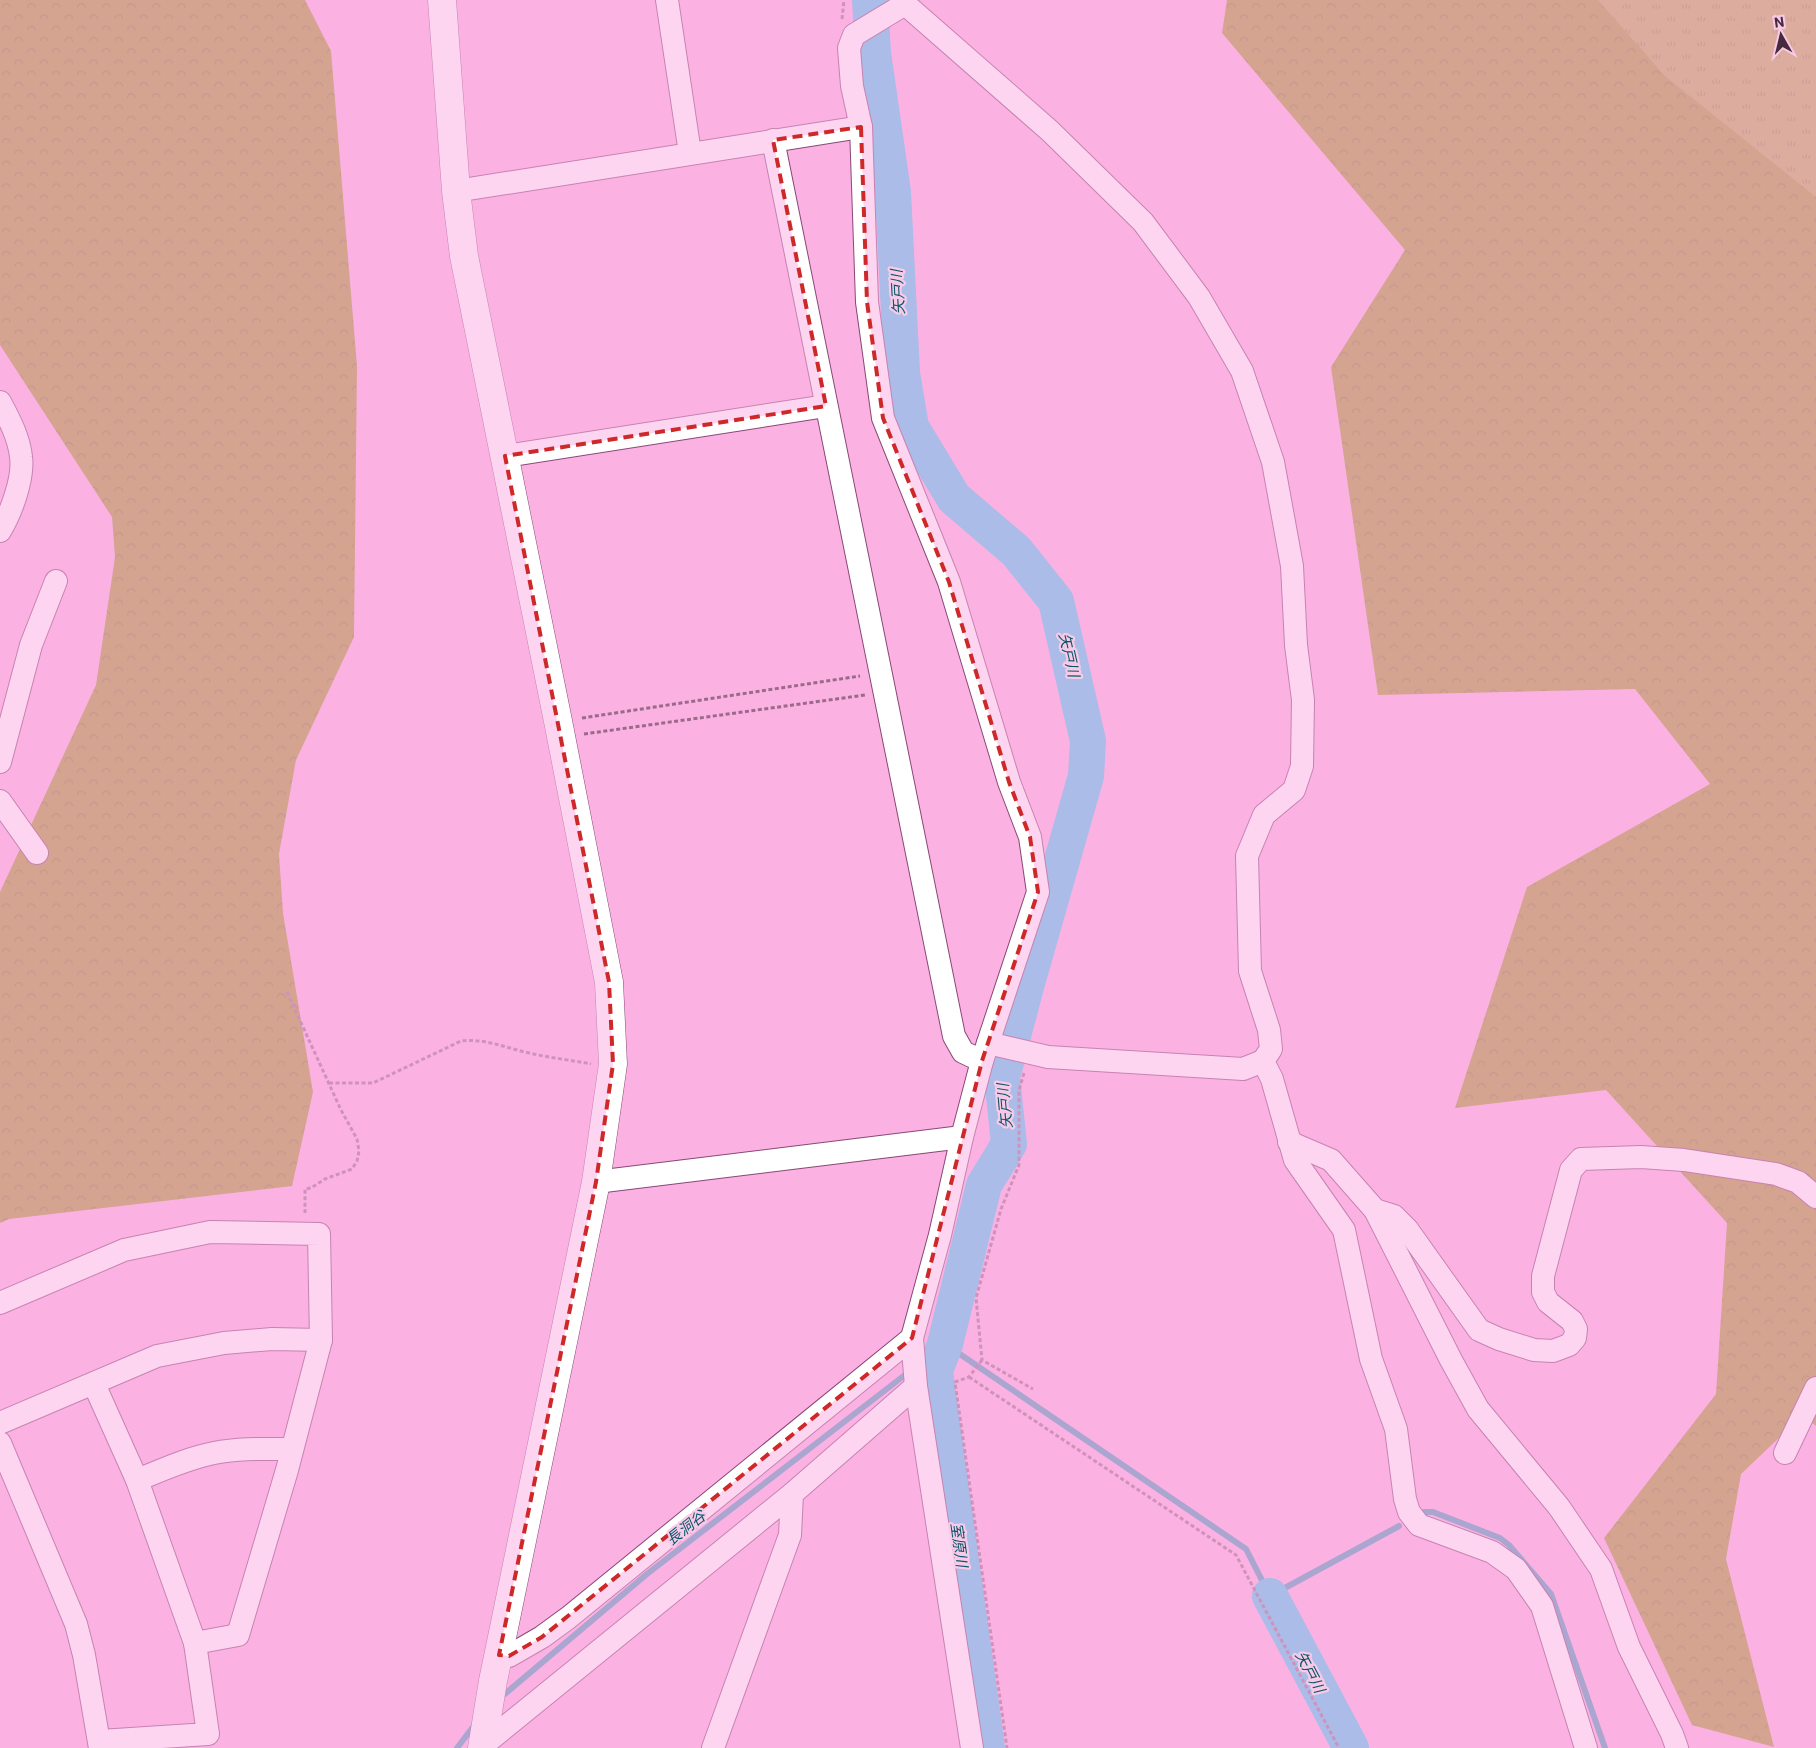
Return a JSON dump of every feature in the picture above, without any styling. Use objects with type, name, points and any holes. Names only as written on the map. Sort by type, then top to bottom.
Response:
[{"type":"street","points":[[442,0],[456,191],[464,256],[560,729],[609,982],[613,1064],[596,1182],[496,1668],[482,1747]]},
{"type":"street","points":[[667,0],[690,153]]},
{"type":"street","points":[[773,140],[954,1036],[963,1052],[985,1052],[1026,1052],[1048,1057],[1242,1070],[1263,1061],[1271,1049],[1269,1030],[1250,971],[1247,856],[1264,815],[1294,790],[1302,766],[1304,700],[1296,645],[1290,556],[1273,462],[1242,371],[1199,297],[1143,222],[1050,131],[904,2],[854,35],[849,48],[852,86],[860,127],[867,302],[883,418],[949,582],[1010,782],[1030,837],[1038,892],[985,1052],[962,1137],[913,1345],[916,1386],[972,1748]]},
{"type":"street","points":[[456,191],[860,127]]},
{"type":"street","points":[[0,402],[12,425],[9,447],[22,458],[17,491],[8,518],[0,531]]},
{"type":"street","points":[[505,456],[826,406]]},
{"type":"street","points":[[0,762],[31,645],[56,580]]},
{"type":"street","points":[[0,801],[37,853]]},
{"type":"street","points":[[1263,1061],[1272,1079],[1295,1160],[1344,1230],[1371,1359],[1396,1428],[1405,1499],[1409,1512],[1419,1525],[1492,1552],[1516,1569],[1542,1606],[1586,1748]]},
{"type":"street","points":[[596,1182],[962,1137]]},
{"type":"street","points":[[1289,1142],[1331,1160],[1375,1210],[1478,1409],[1559,1507],[1601,1568],[1629,1647],[1677,1748]]},
{"type":"street","points":[[1375,1210],[1394,1216],[1407,1229],[1479,1330],[1498,1339],[1534,1350],[1553,1350],[1569,1344],[1575,1338],[1576,1329],[1572,1321],[1548,1302],[1543,1292],[1543,1276],[1571,1170],[1581,1159],[1641,1157],[1684,1160],[1776,1174],[1798,1182],[1816,1197]]},
{"type":"street","points":[[0,1303],[124,1250],[210,1232],[319,1234],[321,1340],[288,1470],[238,1635],[195,1643]]},
{"type":"street","points":[[0,1423],[156,1356],[194,1348],[272,1339],[321,1340]]},
{"type":"street","points":[[496,1668],[509,1656],[542,1637],[568,1618],[913,1345]]},
{"type":"street","points":[[0,1443],[76,1624],[84,1655],[100,1745],[208,1734],[195,1643],[137,1480],[94,1384]]},
{"type":"street","points":[[482,1747],[792,1494],[916,1386]]},
{"type":"street","points":[[1785,1453],[1816,1388]]},
{"type":"street","points":[[137,1480],[185,1461],[213,1453],[242,1450],[292,1450]]},
{"type":"street","points":[[713,1748],[790,1535],[792,1494]]},
{"type":"path","points":[[560,729],[883,683]]},
{"type":"path","points":[[560,729],[883,683]]},
{"type":"path","points":[[286,992],[357,1139],[358,1156],[352,1169],[305,1189],[305,1233]]},
{"type":"path","points":[[329,1083],[373,1083],[461,1041],[472,1040],[484,1041],[529,1053],[597,1065],[613,1064]]},
{"type":"path","points":[[1007,1748],[955,1382],[969,1377],[982,1360],[976,1298],[1001,1209],[1019,1165],[1019,1090],[1026,1052]]},
{"type":"path","points":[[982,1360],[1033,1388]]},
{"type":"path","points":[[969,1377],[1236,1555],[1339,1748]]},
{"type":"highlighted area","points":[[861,127],[867,302],[883,418],[949,582],[1009,782],[1030,837],[1038,892],[982,1061],[912,1338],[542,1637],[509,1656],[499,1655],[596,1182],[613,1064],[609,982],[505,456],[826,406],[773,140]]},
{"type":"green space","points":[[0,0],[305,0],[331,51],[357,366],[354,637],[296,760],[279,854],[283,913],[313,1092],[292,1186],[9,1219],[0,1223],[0,892],[96,685],[115,557],[112,517],[0,345]]},
{"type":"green space","points":[[1227,0],[1598,0],[1665,76],[1816,197],[1816,1426],[1803,1415],[1741,1474],[1726,1559],[1774,1747],[1692,1725],[1604,1538],[1716,1394],[1727,1223],[1606,1090],[1455,1108],[1527,887],[1710,784],[1635,689],[1378,695],[1331,367],[1405,250],[1222,33]]},
{"type":"green space","points":[[1555,0],[1816,0],[1816,304]]},
{"type":"waterway","name":"矢戸川","points":[[870,0],[873,53],[893,192],[902,373],[911,427],[954,498],[1016,551],[1056,601],[1088,741],[1086,776],[1002,1077],[1009,1144],[984,1185],[945,1344],[935,1371],[987,1748]]},
{"type":"waterway","points":[[920,1363],[945,1344],[1246,1549],[1270,1596],[1399,1526]]},
{"type":"waterway","name":"長洞谷","points":[[500,1698],[647,1574],[910,1371]]},
{"type":"waterway","points":[[1424,1512],[1433,1512],[1500,1538],[1509,1545],[1551,1594],[1605,1748]]},
{"type":"waterway","name":"矢戸川","points":[[1270,1596],[1351,1748]]},
{"type":"waterway","name":"長洞谷","points":[[457,1748],[476,1723]]},
{"type":"water label","name":"室原川","points":[[959,1545]]}]
